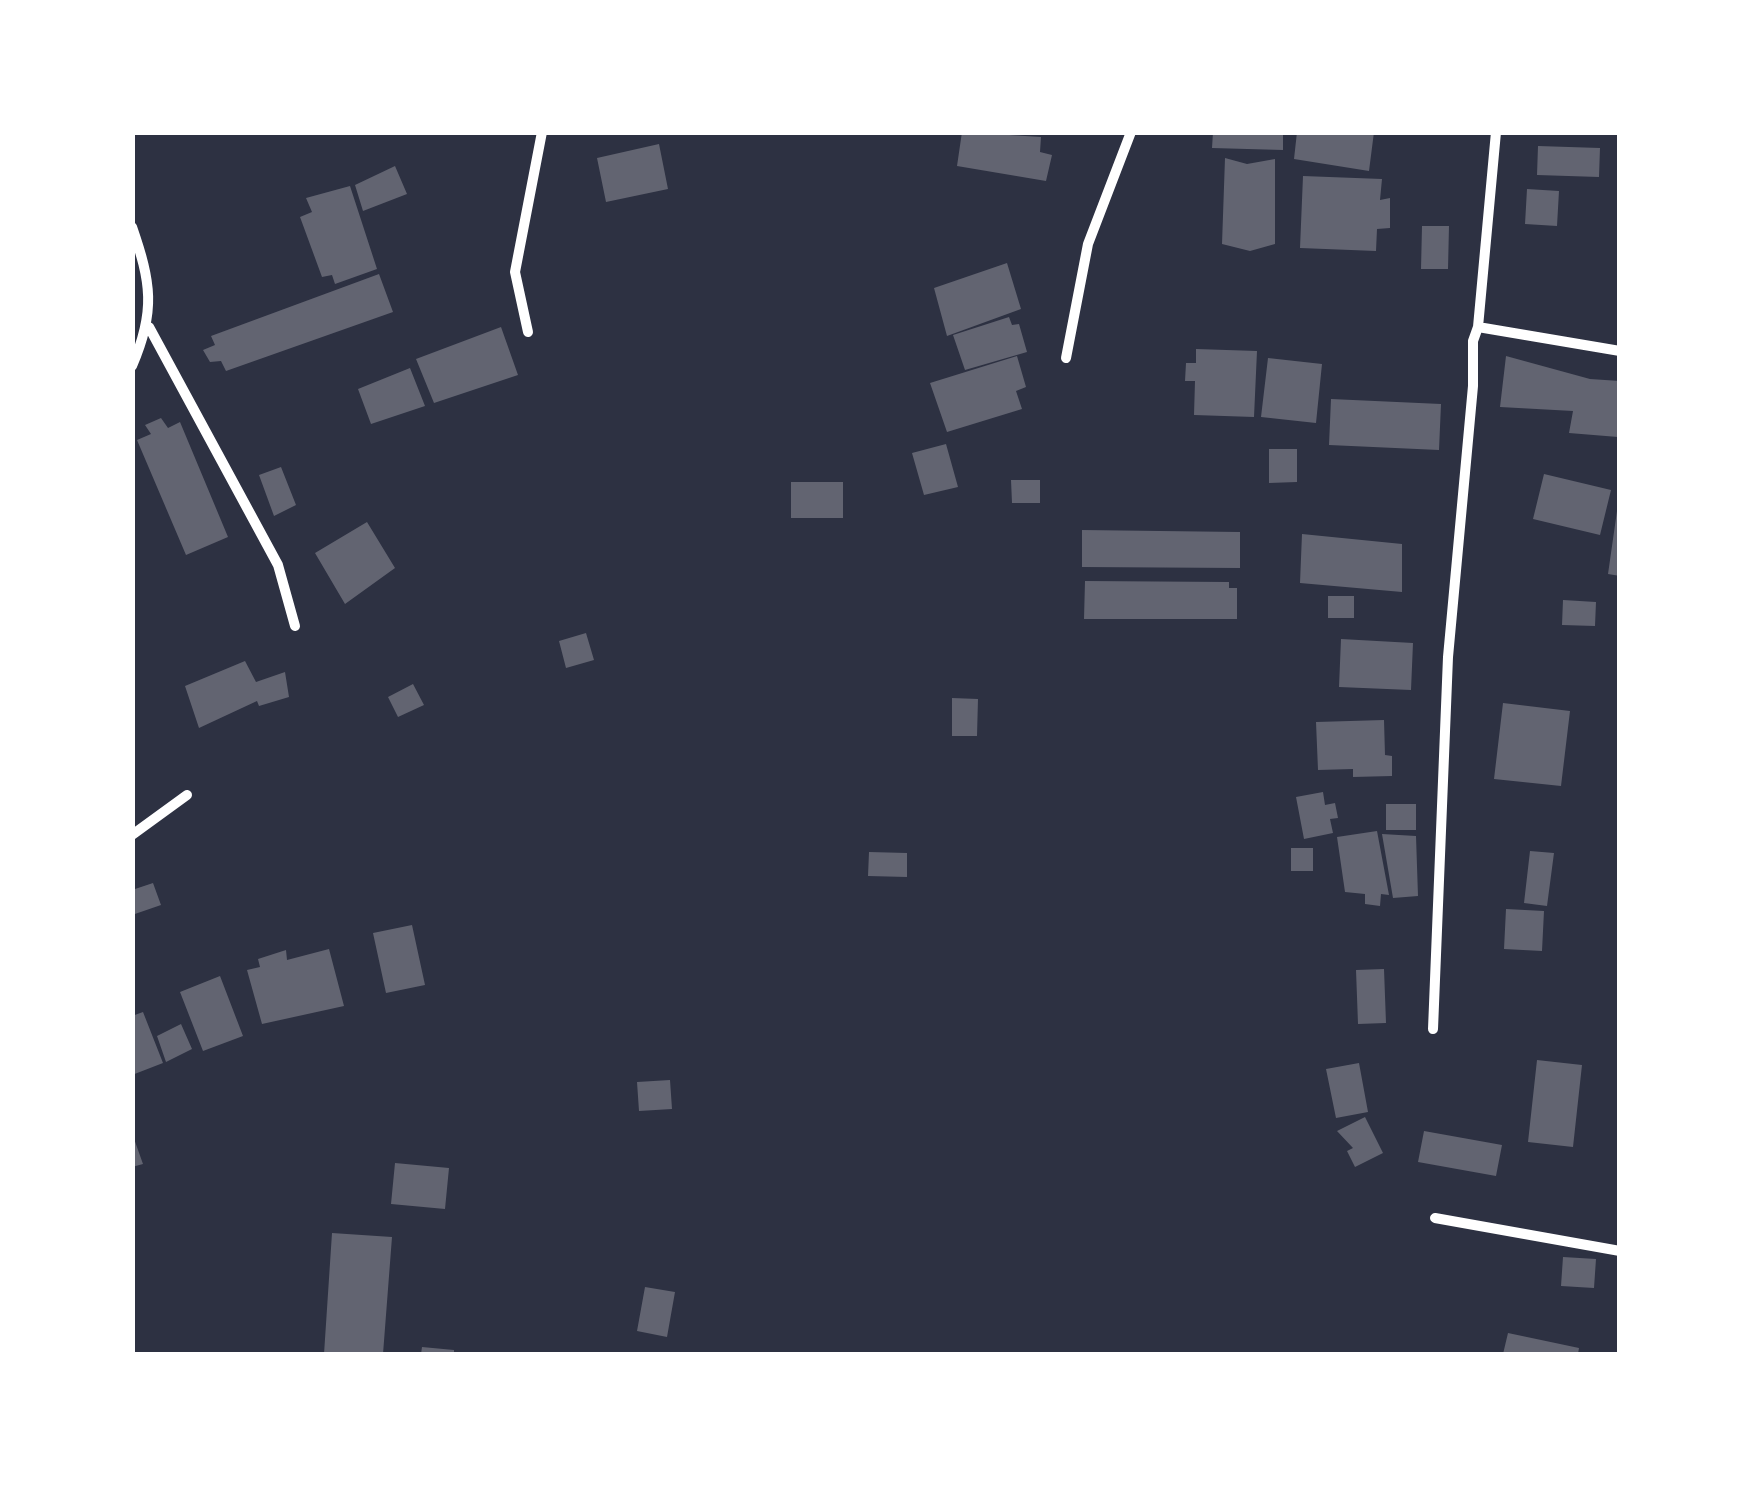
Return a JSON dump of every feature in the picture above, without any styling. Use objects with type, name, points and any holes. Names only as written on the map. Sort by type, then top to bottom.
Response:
[{"type":"street","points":[[528,332],[516,272],[542,132]]},
{"type":"street","points":[[1066,358],[1088,244],[1131,132]]},
{"type":"street","points":[[1433,1029],[1448,657],[1473,386],[1473,341],[1478,327],[1496,132]]},
{"type":"street","points":[[132,226],[146,268],[150,326],[278,565],[295,626]]},
{"type":"street","points":[[132,366],[150,326]]},
{"type":"street","points":[[1478,327],[1620,351]]},
{"type":"street","points":[[132,835],[187,796]]},
{"type":"street","points":[[1434,1218],[1620,1251]]},
{"type":"building","points":[[962,132],[1041,137],[1040,152],[1052,155],[1046,181],[957,166]]},
{"type":"building","points":[[1213,132],[1283,132],[1283,150],[1212,148]]},
{"type":"building","points":[[1297,132],[1374,132],[1369,171],[1294,159]]},
{"type":"building","points":[[659,144],[668,189],[606,202],[597,158]]},
{"type":"building","points":[[1538,146],[1600,148],[1599,177],[1537,175]]},
{"type":"building","points":[[1225,158],[1247,164],[1275,159],[1275,244],[1250,251],[1222,244]]},
{"type":"building","points":[[395,166],[407,194],[363,211],[355,185]]},
{"type":"building","points":[[1303,176],[1382,179],[1380,200],[1390,198],[1390,228],[1377,229],[1376,251],[1300,248]]},
{"type":"building","points":[[350,186],[377,269],[335,284],[332,275],[322,277],[300,217],[312,212],[306,198]]},
{"type":"building","points":[[1527,189],[1559,191],[1557,226],[1525,224]]},
{"type":"building","points":[[1422,226],[1449,226],[1448,269],[1421,269]]},
{"type":"building","points":[[1007,263],[1021,309],[947,336],[934,288]]},
{"type":"building","points":[[379,274],[393,312],[226,371],[221,361],[210,362],[203,350],[215,345],[211,336]]},
{"type":"building","points":[[1009,317],[1012,325],[1019,324],[1027,352],[965,370],[953,335]]},
{"type":"building","points":[[501,327],[518,375],[434,403],[416,359]]},
{"type":"building","points":[[1196,349],[1257,351],[1254,417],[1194,415],[1195,381],[1185,381],[1186,363],[1196,363]]},
{"type":"building","points":[[1017,356],[1026,387],[1016,391],[1022,409],[947,432],[930,383]]},
{"type":"building","points":[[1506,356],[1590,379],[1620,381],[1618,437],[1569,433],[1573,411],[1500,407]]},
{"type":"building","points":[[1268,358],[1322,364],[1316,423],[1261,417]]},
{"type":"building","points":[[410,368],[425,406],[371,424],[358,389]]},
{"type":"building","points":[[1331,399],[1441,404],[1439,450],[1329,445]]},
{"type":"building","points":[[161,418],[168,428],[180,422],[228,537],[186,555],[137,440],[151,434],[145,425]]},
{"type":"building","points":[[946,444],[958,487],[924,495],[912,453]]},
{"type":"building","points":[[1269,449],[1297,449],[1297,482],[1269,483]]},
{"type":"building","points":[[281,467],[296,505],[274,516],[259,475]]},
{"type":"building","points":[[1544,474],[1611,490],[1600,535],[1533,519]]},
{"type":"building","points":[[1011,480],[1040,480],[1040,503],[1012,503]]},
{"type":"building","points":[[791,482],[843,482],[843,518],[791,518]]},
{"type":"building","points":[[1620,511],[1620,576],[1608,574]]},
{"type":"building","points":[[367,522],[395,568],[345,604],[315,553]]},
{"type":"building","points":[[1082,530],[1240,532],[1240,568],[1082,567]]},
{"type":"building","points":[[1302,534],[1402,544],[1402,592],[1300,583]]},
{"type":"building","points":[[1085,581],[1229,582],[1229,588],[1237,588],[1237,619],[1084,619]]},
{"type":"building","points":[[1328,596],[1354,596],[1354,618],[1328,618]]},
{"type":"building","points":[[1563,600],[1596,602],[1595,626],[1562,625]]},
{"type":"building","points":[[586,633],[594,660],[566,668],[559,641]]},
{"type":"building","points":[[1341,639],[1413,643],[1411,690],[1339,687]]},
{"type":"building","points":[[245,661],[256,682],[285,672],[289,697],[259,706],[257,701],[199,728],[185,686]]},
{"type":"building","points":[[413,684],[424,705],[398,717],[388,697]]},
{"type":"building","points":[[952,698],[978,699],[977,736],[952,736]]},
{"type":"building","points":[[1503,703],[1570,711],[1561,786],[1494,779]]},
{"type":"building","points":[[1384,720],[1385,755],[1392,756],[1392,776],[1353,777],[1353,769],[1318,770],[1316,722]]},
{"type":"building","points":[[1323,792],[1325,805],[1335,803],[1338,818],[1330,819],[1333,833],[1304,839],[1296,797]]},
{"type":"building","points":[[1386,804],[1416,804],[1416,830],[1386,830]]},
{"type":"building","points":[[1377,831],[1389,895],[1381,894],[1380,906],[1365,904],[1365,894],[1345,892],[1337,837]]},
{"type":"building","points":[[1382,834],[1416,836],[1418,896],[1393,898]]},
{"type":"building","points":[[1291,848],[1313,848],[1313,871],[1291,871]]},
{"type":"building","points":[[1530,851],[1554,853],[1547,906],[1524,903]]},
{"type":"building","points":[[869,852],[907,853],[907,877],[868,876]]},
{"type":"building","points":[[153,883],[161,905],[132,915],[132,890]]},
{"type":"building","points":[[1506,909],[1544,911],[1542,951],[1504,949]]},
{"type":"building","points":[[412,925],[425,985],[386,993],[373,933]]},
{"type":"building","points":[[329,949],[344,1006],[262,1024],[247,970],[260,967],[258,959],[286,950],[287,960]]},
{"type":"building","points":[[1384,969],[1386,1023],[1358,1024],[1356,970]]},
{"type":"building","points":[[220,976],[243,1036],[203,1051],[180,992]]},
{"type":"building","points":[[143,1012],[163,1063],[132,1075],[132,1016]]},
{"type":"building","points":[[181,1024],[192,1049],[166,1062],[157,1036]]},
{"type":"building","points":[[1537,1060],[1582,1065],[1573,1147],[1528,1142]]},
{"type":"building","points":[[1359,1063],[1368,1112],[1336,1118],[1326,1069]]},
{"type":"building","points":[[670,1080],[672,1109],[639,1111],[637,1082]]},
{"type":"building","points":[[1365,1117],[1383,1153],[1355,1167],[1347,1151],[1353,1148],[1337,1131]]},
{"type":"building","points":[[1424,1131],[1502,1145],[1496,1176],[1418,1162]]},
{"type":"building","points":[[132,1133],[143,1164],[132,1167]]},
{"type":"building","points":[[395,1163],[449,1168],[445,1209],[391,1204]]},
{"type":"building","points":[[332,1233],[392,1237],[383,1354],[324,1354]]},
{"type":"building","points":[[1563,1257],[1596,1259],[1594,1288],[1561,1286]]},
{"type":"building","points":[[645,1287],[675,1292],[667,1337],[637,1331]]},
{"type":"building","points":[[1508,1333],[1579,1348],[1578,1354],[1503,1354]]},
{"type":"building","points":[[422,1347],[454,1350],[454,1354],[421,1354]]}]
